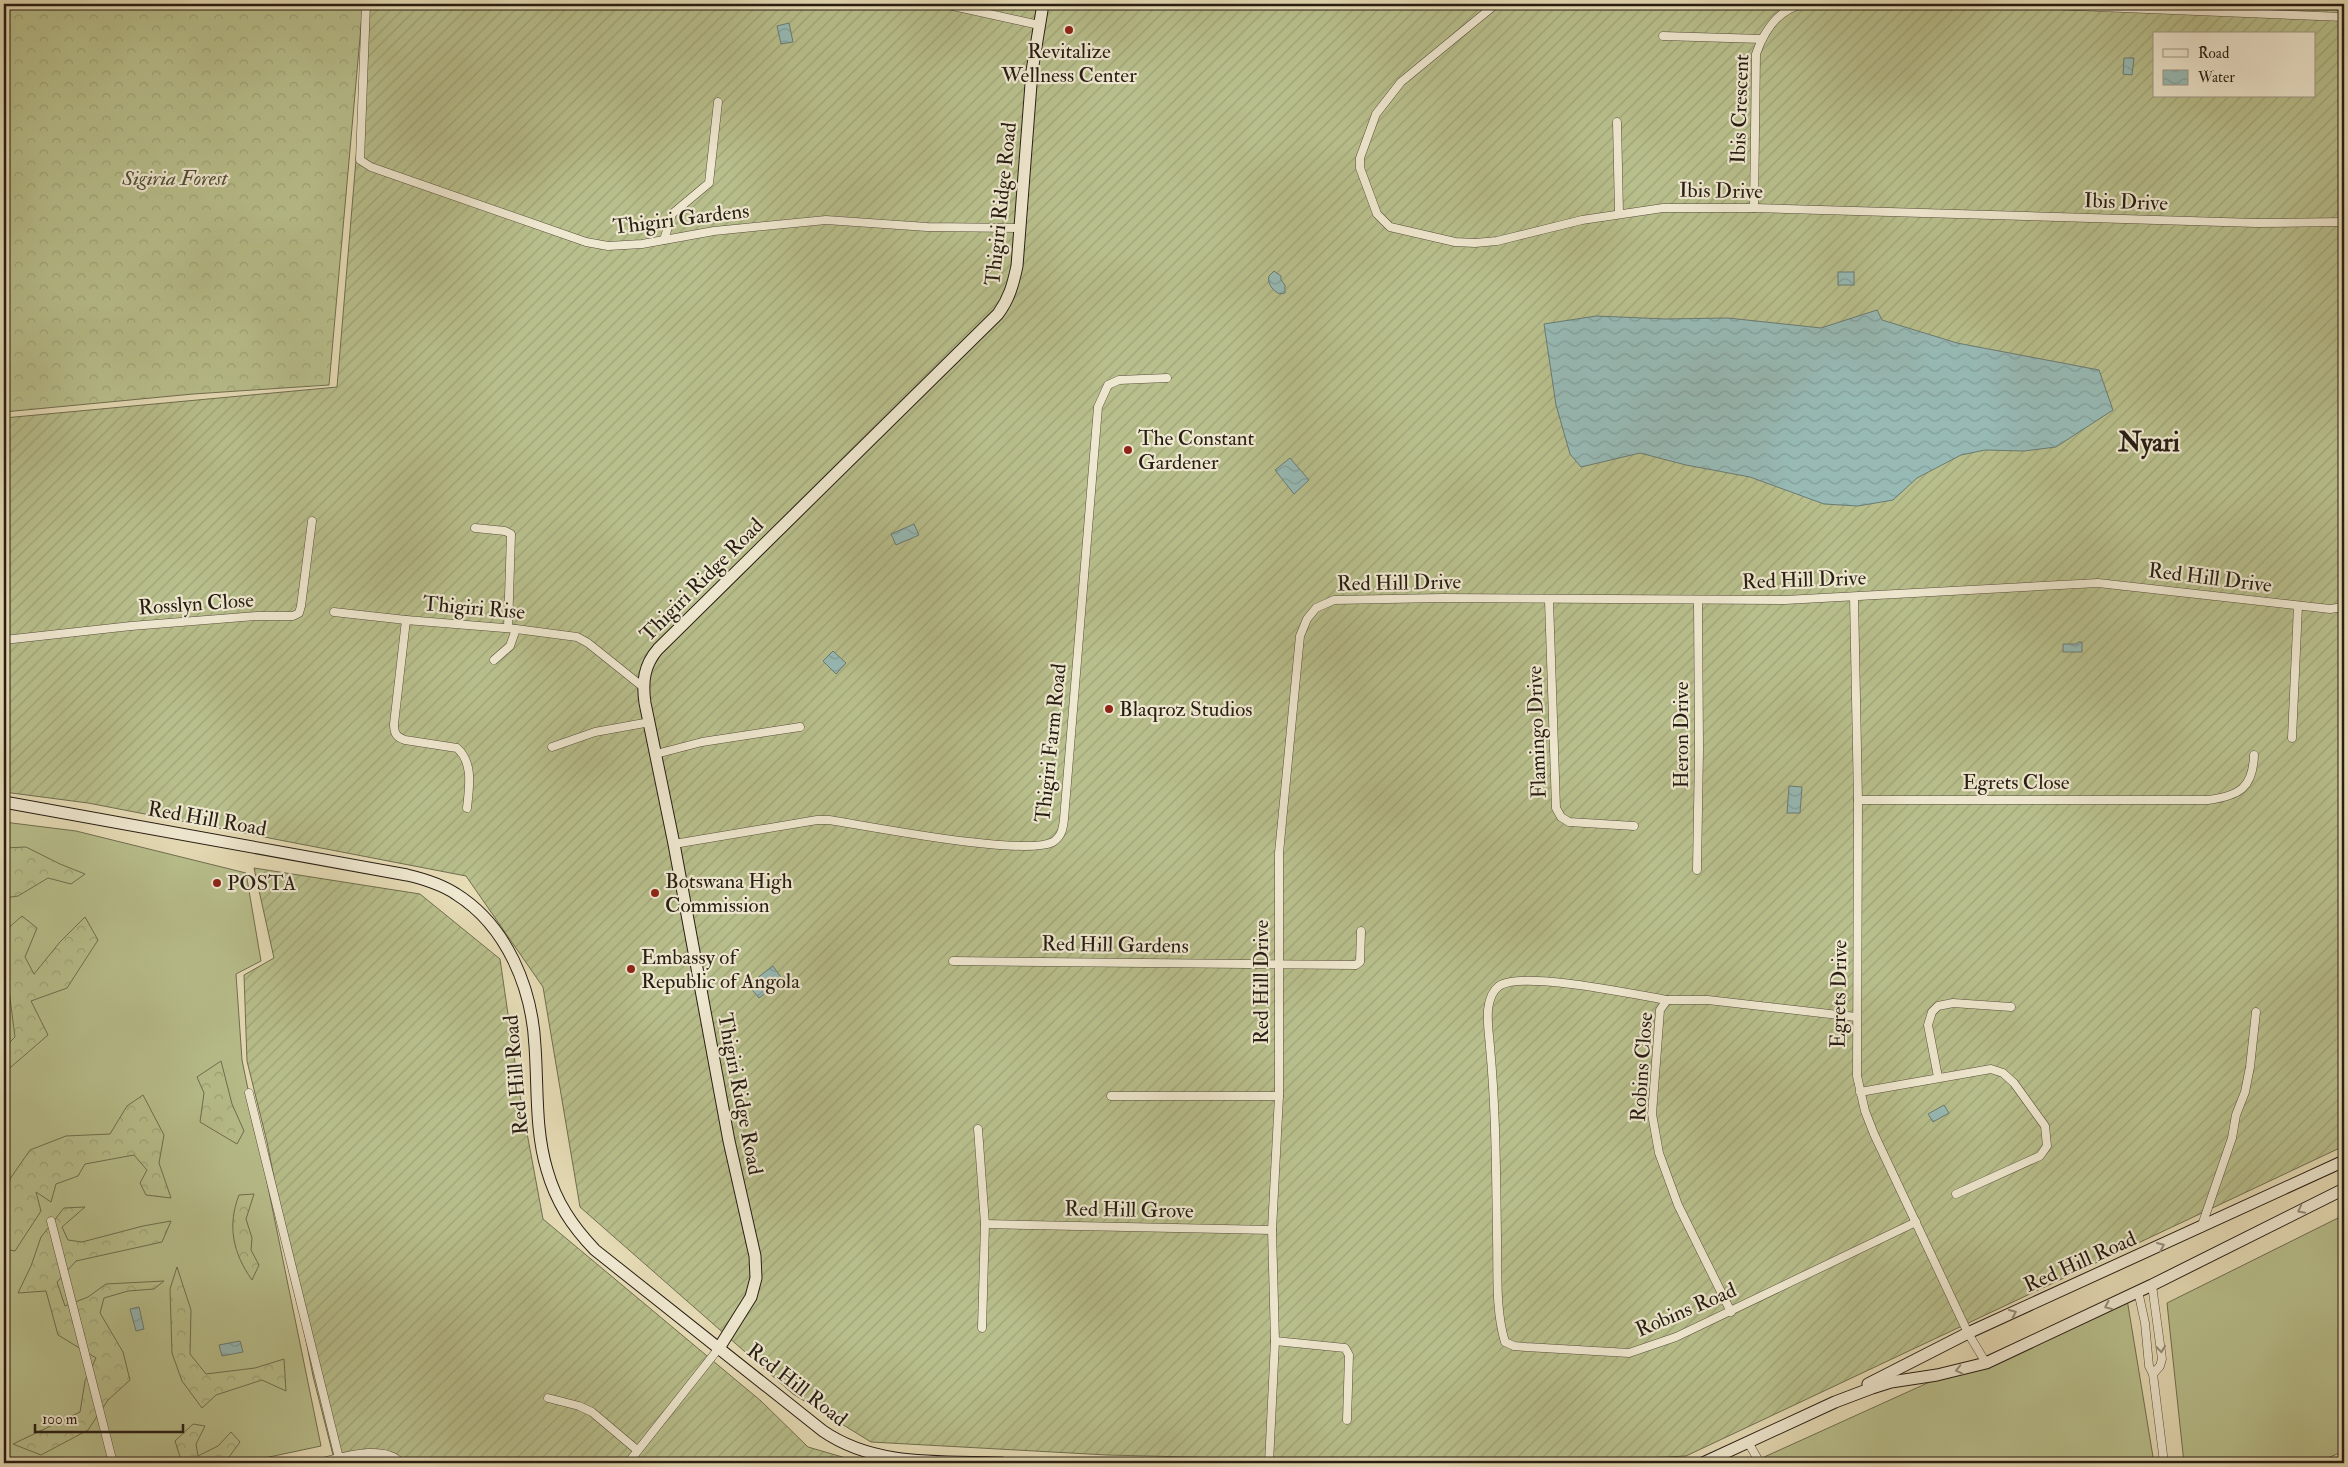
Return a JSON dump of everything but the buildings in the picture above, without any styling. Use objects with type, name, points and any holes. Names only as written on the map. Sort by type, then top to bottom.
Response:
[{"type":"main road","name":"Thigiri Ridge Road","points":[[719,1348],[751,1297],[756,1278],[756,1268],[729,1140],[643,687],[649,661],[658,649],[998,314],[1011,292],[1021,228],[1032,71],[1043,4]]},
{"type":"main road","name":"Red Hill Road","points":[[4,802],[407,875],[435,882],[457,894],[490,925],[502,940],[522,980],[532,1018],[540,1138],[547,1170],[562,1210],[572,1225],[595,1250],[823,1431],[848,1446],[893,1459],[1002,1463]]},
{"type":"main road","name":"Red Hill Road","points":[[1703,1463],[1834,1402],[1968,1333],[2202,1228],[2344,1161]]},
{"type":"main road","name":"Red Hill Road","points":[[1834,1402],[1891,1382],[1954,1371],[1986,1363],[2152,1285],[2344,1188]]},
{"type":"street","name":"Thigiri Gardens","points":[[366,4],[360,160],[370,167],[586,242],[608,246],[664,240],[714,231],[826,220],[927,227],[1021,228]]},
{"type":"street","points":[[944,4],[1039,25]]},
{"type":"street","name":"Ibis Drive","points":[[1496,4],[1401,82],[1376,114],[1360,158],[1360,168],[1377,214],[1390,227],[1455,242],[1474,243],[1497,241],[1619,213],[1663,208],[1754,208],[2256,223],[2344,222]]},
{"type":"street","name":"Ibis Crescent","points":[[1754,208],[1756,54],[1771,24],[1788,10],[1805,4]]},
{"type":"street","points":[[2024,4],[2122,6],[2344,17]]},
{"type":"street","points":[[1663,36],[1762,39]]},
{"type":"street","points":[[664,240],[672,214],[707,185],[711,179],[718,102]]},
{"type":"street","points":[[1617,122],[1619,213]]},
{"type":"street","name":"Thigiri Farm Road","points":[[674,844],[817,820],[829,820],[1019,847],[1041,846],[1058,837],[1063,831],[1098,407],[1108,385],[1119,380],[1167,378]]},
{"type":"street","name":"Rosslyn Close","points":[[4,640],[131,626],[257,616],[293,616],[298,613],[301,606],[312,521]]},
{"type":"street","points":[[475,528],[505,530],[511,534],[508,628]]},
{"type":"street","name":"Red Hill Drive","points":[[1269,1463],[1274,1341],[1272,1230],[1279,1096],[1279,853],[1300,636],[1312,612],[1323,604],[1334,600],[1442,598],[1698,601],[1785,600],[2098,583],[2298,606],[2330,609],[2344,607]]},
{"type":"street","name":"Egrets Drive","points":[[1854,597],[1858,800],[1857,1076],[1860,1092],[1874,1134],[1968,1333],[1986,1363]]},
{"type":"street","name":"Flamingo Drive","points":[[1549,600],[1556,808],[1561,817],[1569,822],[1634,826]]},
{"type":"street","name":"Heron Drive","points":[[1697,870],[1699,750],[1698,601]]},
{"type":"street","points":[[2292,738],[2298,606]]},
{"type":"street","points":[[334,612],[406,620]]},
{"type":"street","name":"Thigiri Rise","points":[[467,808],[470,778],[462,753],[457,748],[404,740],[398,738],[396,734],[394,724],[406,620],[508,628],[577,637],[588,643],[643,687]]},
{"type":"street","points":[[494,660],[510,646],[516,629]]},
{"type":"street","points":[[552,747],[595,732],[650,722]]},
{"type":"street","points":[[656,754],[702,742],[800,727]]},
{"type":"street","name":"Egrets Close","points":[[1858,800],[2208,800],[2224,798],[2238,792],[2248,784],[2254,770],[2254,756]]},
{"type":"street","name":"Red Hill Gardens","points":[[952,961],[1356,965],[1360,962],[1361,931]]},
{"type":"street","name":"Robins Road","points":[[1667,1000],[1540,981],[1513,981],[1500,986],[1491,996],[1488,1017],[1494,1073],[1499,1291],[1501,1328],[1505,1342],[1514,1346],[1629,1353],[1666,1342],[1916,1222]]},
{"type":"street","name":"Robins Close","points":[[1731,1312],[1678,1205],[1659,1153],[1652,1114],[1660,1010],[1667,1000],[1708,1000],[1856,1017]]},
{"type":"street","points":[[1938,1077],[1928,1025],[1932,1012],[1938,1006],[1953,1003],[2011,1007]]},
{"type":"street","points":[[2202,1228],[2229,1147],[2236,1115],[2245,1092],[2250,1068],[2256,1012]]},
{"type":"street","points":[[1860,1092],[1991,1069],[2003,1073],[2014,1083],[2045,1126],[2047,1146],[2040,1156],[1956,1194]]},
{"type":"street","points":[[249,1092],[339,1458]]},
{"type":"street","points":[[1110,1096],[1279,1096]]},
{"type":"street","points":[[978,1129],[985,1224],[982,1328]]},
{"type":"street","points":[[51,1221],[112,1463]]},
{"type":"street","name":"Red Hill Grove","points":[[985,1224],[1272,1230]]},
{"type":"street","points":[[2152,1285],[2162,1359],[2160,1366],[2153,1374]]},
{"type":"street","points":[[2138,1291],[2145,1323],[2149,1366],[2153,1374],[2164,1463]]},
{"type":"street","points":[[1274,1341],[1339,1346],[1347,1350],[1349,1356],[1347,1420]]},
{"type":"street","points":[[628,1463],[719,1348]]},
{"type":"street","points":[[548,1398],[579,1406],[592,1412],[637,1450]]},
{"type":"street","points":[[1748,1442],[1760,1463]]},
{"type":"street","points":[[318,1463],[368,1453],[388,1454],[401,1463]]},
{"type":"green space","name":"Sigiria Forest","points":[[4,4],[363,4],[329,385],[193,394],[4,412]]},
{"type":"green space","points":[[369,4],[2344,4],[2344,1146],[1686,1456],[1550,1463],[1433,1463],[1107,1455],[871,1442],[793,1394],[580,1207],[543,987],[466,876],[88,803],[4,792],[4,418],[337,387]]},
{"type":"green space","points":[[4,822],[76,831],[246,873],[261,961],[236,974],[242,1060],[321,1446],[241,1463],[4,1463]]},
{"type":"green space","points":[[26,847],[85,874],[71,884],[48,878],[18,896],[4,898],[4,848]]},
{"type":"green space","points":[[254,868],[420,894],[500,959],[519,1090],[543,1219],[761,1401],[808,1447],[863,1463],[335,1463],[313,1376],[267,1142],[247,1061],[244,975],[274,958]]},
{"type":"green space","points":[[22,916],[37,928],[25,957],[34,974],[60,942],[85,917],[98,940],[67,988],[31,1001],[48,1035],[4,1073],[4,1048],[15,1037],[7,975],[5,931]]},
{"type":"green space","points":[[221,1061],[232,1104],[244,1131],[237,1144],[200,1122],[204,1093],[197,1077]]},
{"type":"green space","points":[[143,1095],[164,1135],[159,1163],[171,1198],[146,1195],[140,1183],[147,1170],[134,1155],[85,1164],[78,1176],[56,1184],[51,1202],[36,1192],[41,1211],[15,1251],[4,1249],[4,1210],[10,1179],[30,1150],[66,1136],[110,1134],[127,1106]]},
{"type":"green space","points":[[254,1194],[246,1219],[252,1238],[251,1250],[259,1265],[252,1280],[245,1270],[236,1249],[233,1218],[239,1195]]},
{"type":"green space","points":[[85,1207],[62,1227],[68,1240],[82,1242],[143,1226],[171,1221],[162,1242],[76,1261],[57,1282],[65,1306],[88,1297],[106,1284],[164,1281],[154,1289],[128,1291],[104,1298],[100,1313],[123,1352],[130,1380],[108,1400],[88,1430],[41,1455],[13,1444],[80,1412],[85,1381],[96,1358],[58,1335],[46,1291],[18,1293],[31,1266],[41,1237],[64,1208]]},
{"type":"green space","points":[[2344,1215],[2344,1451],[2316,1463],[2184,1463],[2167,1303]]},
{"type":"green space","points":[[177,1267],[191,1310],[190,1354],[206,1374],[255,1368],[284,1359],[286,1391],[262,1380],[216,1395],[202,1408],[182,1381],[172,1353],[170,1289]]},
{"type":"green space","points":[[2126,1293],[2154,1463],[1751,1463]]},
{"type":"green space","points":[[193,1424],[205,1426],[196,1444],[198,1456],[218,1446],[231,1432],[240,1442],[229,1457],[230,1463],[182,1463],[175,1441]]},
{"type":"water","points":[[789,23],[793,42],[781,44],[777,26]]},
{"type":"water","points":[[2124,58],[2134,58],[2132,75],[2123,74]]},
{"type":"water","points":[[1274,271],[1281,276],[1281,280],[1285,285],[1285,293],[1277,293],[1270,284],[1269,276]]},
{"type":"water","points":[[1838,272],[1854,272],[1854,285],[1838,285]]},
{"type":"water","points":[[1877,310],[1882,320],[1957,343],[2099,370],[2113,410],[2056,447],[2024,451],[1985,450],[1961,455],[1917,478],[1893,500],[1858,506],[1824,504],[1750,477],[1686,465],[1640,453],[1581,467],[1570,454],[1556,405],[1544,324],[1596,316],[1666,319],[1728,318],[1821,328]]},
{"type":"water","points":[[1290,458],[1309,480],[1294,494],[1275,470]]},
{"type":"water","points":[[914,524],[919,535],[896,545],[891,534]]},
{"type":"water","points":[[2082,642],[2082,652],[2063,652],[2063,644],[2077,644]]},
{"type":"water","points":[[833,651],[846,663],[836,674],[823,661]]},
{"type":"water","points":[[1789,786],[1802,787],[1800,813],[1787,813]]},
{"type":"water","points":[[773,966],[783,980],[759,998],[748,985]]},
{"type":"water","points":[[1944,1105],[1949,1113],[1933,1122],[1928,1114]]},
{"type":"water","points":[[139,1307],[144,1329],[136,1331],[130,1309]]},
{"type":"water","points":[[240,1341],[243,1352],[222,1356],[219,1345]]},
{"type":"place","name":"Revitalize Wellness Center","points":[[1069,30]]},
{"type":"place","name":"The Constant Gardener","points":[[1128,450]]},
{"type":"place","name":"Blaqroz Studios","points":[[1109,709]]},
{"type":"place","name":"POSTA","points":[[217,883]]},
{"type":"place","name":"Botswana High Commission","points":[[655,893]]},
{"type":"place","name":"Embassy of Republic of Angola","points":[[631,969]]},
{"type":"district","name":"Nyari","points":[[2149,443]]}]
